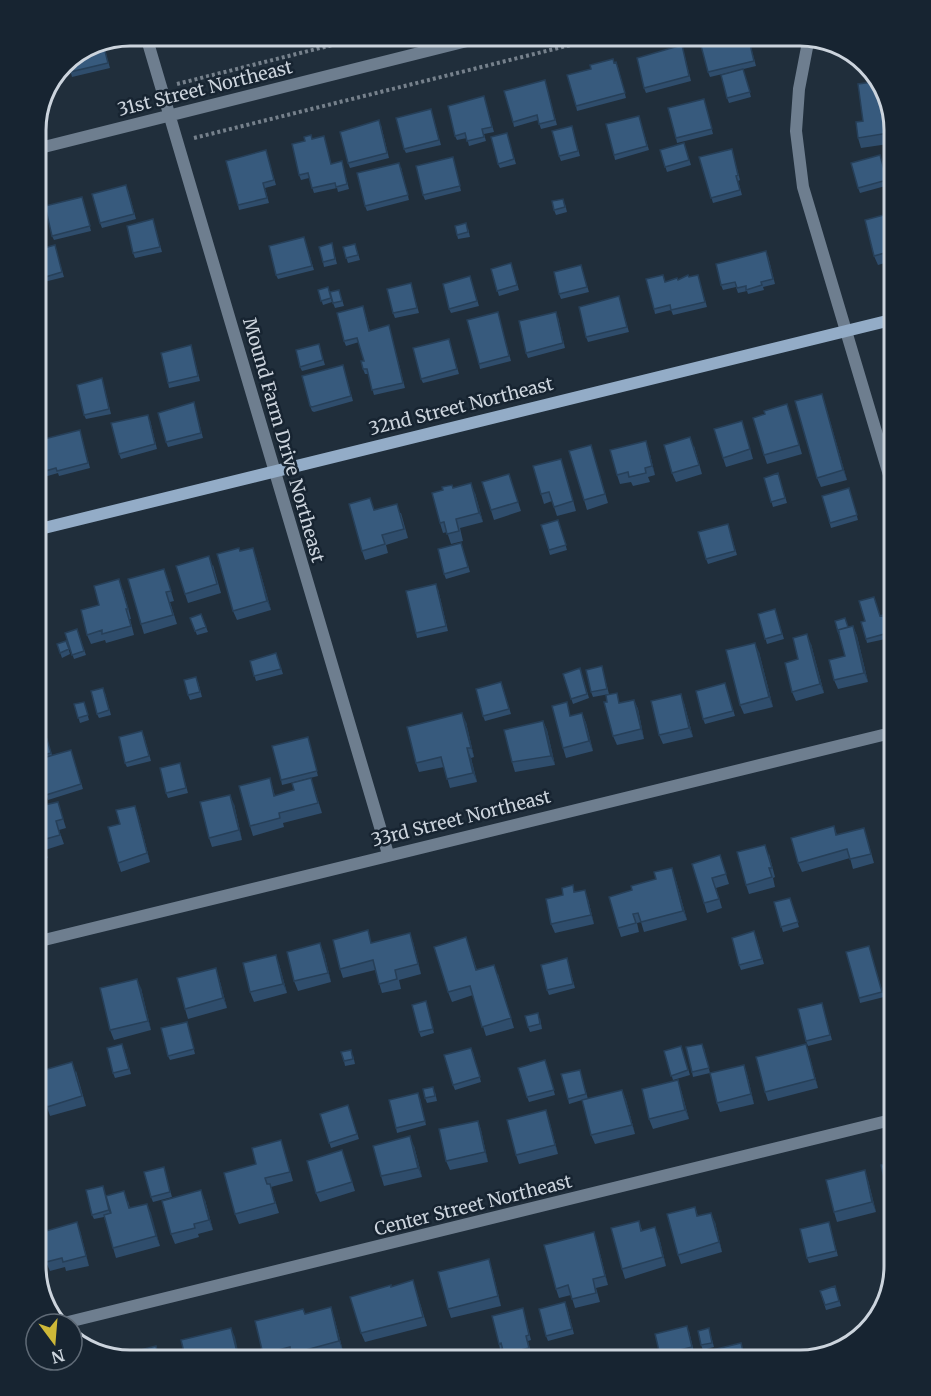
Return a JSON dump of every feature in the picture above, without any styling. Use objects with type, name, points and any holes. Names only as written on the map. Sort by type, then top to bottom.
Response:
[{"type":"main road","name":"32nd Street Northeast","points":[[47,527],[884,322]]},
{"type":"street","name":"Mound Farm Drive Northeast","points":[[149,47],[388,855]]},
{"type":"street","name":"31st Street Northeast","points":[[47,146],[443,47]]},
{"type":"street","points":[[807,47],[799,88],[796,131],[803,187],[884,457]]},
{"type":"street","name":"33rd Street Northeast","points":[[47,939],[884,735]]},
{"type":"street","name":"Center Street Northeast","points":[[84,1318],[884,1122]]},
{"type":"path","points":[[162,88],[324,47]]},
{"type":"path","points":[[178,142],[562,47]]},
{"type":"building","points":[[682,47],[689,76],[644,88],[637,58]]},
{"type":"building","points":[[701,47],[751,47],[754,61],[708,72]]},
{"type":"building","points":[[105,51],[108,63],[71,72],[88,58]]},
{"type":"building","points":[[613,59],[614,63],[616,62],[625,93],[576,106],[567,75],[591,69],[590,65]]},
{"type":"building","points":[[743,69],[750,92],[727,98],[721,75]]},
{"type":"building","points":[[545,80],[555,120],[539,124],[537,115],[513,122],[504,91]]},
{"type":"building","points":[[869,82],[873,88],[882,109],[884,134],[858,138],[856,122],[863,121],[858,84]]},
{"type":"building","points":[[484,96],[492,127],[482,129],[484,137],[467,141],[465,133],[455,136],[448,106]]},
{"type":"building","points":[[704,99],[712,129],[676,138],[668,108]]},
{"type":"building","points":[[431,109],[439,140],[404,149],[396,118]]},
{"type":"building","points":[[639,116],[647,146],[614,155],[606,124]]},
{"type":"building","points":[[379,120],[387,153],[348,163],[340,132]]},
{"type":"building","points":[[572,126],[578,151],[559,156],[552,131]]},
{"type":"building","points":[[507,133],[514,159],[498,164],[491,137]]},
{"type":"building","points":[[311,135],[312,139],[324,136],[331,164],[342,161],[347,184],[336,187],[335,183],[312,188],[308,173],[299,175],[292,144],[305,141],[304,137]]},
{"type":"building","points":[[684,143],[689,160],[665,167],[660,150]]},
{"type":"building","points":[[732,149],[740,190],[711,198],[699,157]]},
{"type":"building","points":[[266,150],[274,180],[263,183],[267,198],[238,205],[226,161]]},
{"type":"building","points":[[880,155],[884,181],[858,188],[851,163]]},
{"type":"building","points":[[453,157],[460,186],[423,195],[416,166]]},
{"type":"building","points":[[399,163],[408,195],[365,206],[357,173]]},
{"type":"building","points":[[126,185],[134,214],[100,223],[92,194]]},
{"type":"building","points":[[82,197],[90,226],[52,236],[47,206]]},
{"type":"building","points":[[563,199],[565,207],[554,210],[552,201]]},
{"type":"building","points":[[884,215],[884,253],[874,256],[865,220]]},
{"type":"building","points":[[153,219],[160,247],[133,253],[127,226]]},
{"type":"building","points":[[466,223],[468,232],[457,235],[455,226]]},
{"type":"building","points":[[304,237],[312,266],[276,275],[269,246]]},
{"type":"building","points":[[332,243],[335,259],[323,262],[319,247]]},
{"type":"building","points":[[355,244],[358,255],[346,258],[343,247]]},
{"type":"building","points":[[55,245],[62,272],[47,276],[47,247]]},
{"type":"building","points":[[766,251],[773,279],[746,290],[746,286],[737,288],[735,282],[721,285],[716,264]]},
{"type":"building","points":[[511,263],[517,285],[497,291],[491,269]]},
{"type":"building","points":[[581,265],[587,287],[559,294],[554,272]]},
{"type":"building","points":[[663,275],[665,282],[677,278],[678,280],[688,275],[689,277],[698,275],[705,302],[671,310],[670,305],[654,309],[646,279]]},
{"type":"building","points":[[470,276],[477,301],[449,309],[443,284]]},
{"type":"building","points":[[411,283],[417,308],[393,313],[387,289]]},
{"type":"building","points":[[328,287],[331,298],[321,301],[318,290]]},
{"type":"building","points":[[339,290],[342,301],[333,303],[330,292]]},
{"type":"building","points":[[619,296],[627,327],[586,337],[579,307]]},
{"type":"building","points":[[363,306],[369,331],[389,325],[403,383],[372,390],[367,369],[363,369],[361,361],[364,361],[357,338],[344,341],[337,313]]},
{"type":"building","points":[[498,312],[509,356],[479,364],[467,320]]},
{"type":"building","points":[[556,312],[563,343],[526,353],[519,321]]},
{"type":"building","points":[[449,339],[457,369],[421,379],[413,348]]},
{"type":"building","points":[[319,344],[323,360],[300,367],[296,350]]},
{"type":"building","points":[[191,345],[198,376],[168,383],[161,353]]},
{"type":"building","points":[[343,365],[351,396],[310,406],[302,376]]},
{"type":"building","points":[[102,378],[109,409],[84,415],[77,385]]},
{"type":"building","points":[[822,394],[843,470],[817,478],[795,401]]},
{"type":"building","points":[[194,402],[201,433],[166,442],[158,413]]},
{"type":"building","points":[[787,404],[799,445],[764,455],[753,418],[765,414],[764,411]]},
{"type":"building","points":[[148,415],[155,444],[119,454],[111,423]]},
{"type":"building","points":[[742,421],[750,449],[723,458],[714,429]]},
{"type":"building","points":[[80,430],[88,463],[57,471],[56,468],[47,471],[47,438]]},
{"type":"building","points":[[690,437],[699,465],[672,473],[664,445]]},
{"type":"building","points":[[646,441],[652,466],[645,468],[646,473],[629,477],[628,472],[617,475],[610,450]]},
{"type":"building","points":[[591,445],[605,494],[584,500],[569,451]]},
{"type":"building","points":[[561,459],[573,501],[554,507],[549,492],[541,494],[533,466]]},
{"type":"building","points":[[778,473],[785,498],[771,502],[764,478]]},
{"type":"building","points":[[509,474],[518,502],[491,510],[482,482]]},
{"type":"building","points":[[471,483],[479,513],[456,519],[459,531],[447,534],[444,522],[440,523],[432,493],[443,490],[442,487],[452,485],[453,488]]},
{"type":"building","points":[[849,488],[857,515],[830,523],[822,496]]},
{"type":"building","points":[[370,498],[374,510],[397,504],[404,529],[382,535],[385,544],[362,551],[349,504]]},
{"type":"building","points":[[558,520],[566,545],[549,550],[541,525]]},
{"type":"building","points":[[728,524],[735,551],[706,559],[698,532]]},
{"type":"building","points":[[461,543],[468,567],[444,574],[438,549]]},
{"type":"building","points":[[239,548],[240,551],[253,548],[267,601],[233,611],[217,554]]},
{"type":"building","points":[[209,556],[217,584],[185,594],[176,566]]},
{"type":"building","points":[[164,569],[171,591],[166,592],[173,615],[141,624],[128,579]]},
{"type":"building","points":[[119,579],[131,626],[102,634],[102,630],[87,635],[81,610],[99,605],[94,586]]},
{"type":"building","points":[[436,584],[446,626],[416,633],[406,591]]},
{"type":"building","points":[[874,597],[880,616],[883,615],[884,619],[884,634],[866,639],[861,622],[865,621],[859,601]]},
{"type":"building","points":[[775,609],[782,634],[765,639],[758,614]]},
{"type":"building","points":[[201,614],[206,627],[195,631],[190,618]]},
{"type":"building","points":[[845,618],[848,627],[838,632],[835,621]]},
{"type":"building","points":[[853,626],[864,673],[834,680],[829,660],[845,656],[838,630]]},
{"type":"building","points":[[77,629],[84,651],[72,655],[65,633]]},
{"type":"building","points":[[807,634],[820,684],[792,692],[785,663],[798,659],[793,638]]},
{"type":"building","points":[[66,641],[69,649],[60,653],[57,644]]},
{"type":"building","points":[[755,643],[769,697],[740,705],[726,650]]},
{"type":"building","points":[[276,653],[281,669],[254,676],[250,661]]},
{"type":"building","points":[[602,666],[607,689],[591,692],[586,670]]},
{"type":"building","points":[[580,668],[587,694],[571,699],[563,674]]},
{"type":"building","points":[[196,677],[200,692],[188,695],[184,680]]},
{"type":"building","points":[[501,682],[509,709],[483,716],[476,689]]},
{"type":"building","points":[[725,683],[733,711],[703,719],[696,691]]},
{"type":"building","points":[[103,688],[109,710],[97,714],[91,691]]},
{"type":"building","points":[[617,693],[619,703],[634,700],[641,729],[613,736],[604,702],[607,702],[606,695]]},
{"type":"building","points":[[681,694],[689,728],[659,735],[651,701]]},
{"type":"building","points":[[84,702],[88,715],[78,718],[74,704]]},
{"type":"building","points":[[567,702],[570,716],[582,713],[589,741],[563,748],[552,706]]},
{"type":"building","points":[[462,713],[471,748],[467,748],[473,773],[447,779],[441,757],[416,763],[407,727]]},
{"type":"building","points":[[543,721],[551,756],[512,762],[504,730]]},
{"type":"building","points":[[142,731],[149,756],[125,763],[119,737]]},
{"type":"building","points":[[308,737],[317,771],[281,780],[272,746]]},
{"type":"building","points":[[47,739],[51,753],[47,754]]},
{"type":"building","points":[[71,750],[81,784],[47,795],[47,757]]},
{"type":"building","points":[[180,763],[186,788],[166,793],[160,768]]},
{"type":"building","points":[[270,778],[274,796],[294,790],[292,783],[311,778],[318,803],[279,813],[280,818],[250,826],[239,786]]},
{"type":"building","points":[[230,795],[239,830],[209,838],[200,802]]},
{"type":"building","points":[[58,802],[63,819],[56,821],[60,835],[47,839],[47,804]]},
{"type":"building","points":[[135,806],[147,853],[118,863],[108,827],[120,824],[116,810]]},
{"type":"building","points":[[834,826],[836,835],[864,828],[871,854],[850,859],[847,849],[798,863],[791,838]]},
{"type":"building","points":[[765,845],[772,868],[769,868],[772,877],[746,885],[737,852]]},
{"type":"building","points":[[720,855],[726,874],[712,878],[719,899],[704,903],[692,864]]},
{"type":"building","points":[[672,868],[683,911],[641,922],[638,913],[633,914],[636,923],[618,928],[609,897],[632,890],[631,886],[656,879],[654,872]]},
{"type":"building","points":[[573,885],[574,892],[585,890],[591,915],[551,924],[546,899],[563,895],[562,888]]},
{"type":"building","points":[[790,898],[798,922],[781,927],[774,902]]},
{"type":"building","points":[[368,930],[371,943],[410,933],[418,964],[395,970],[397,979],[379,984],[373,960],[340,969],[333,940]]},
{"type":"building","points":[[754,931],[762,959],[739,965],[732,938]]},
{"type":"building","points":[[466,937],[476,970],[494,965],[511,1018],[482,1027],[470,986],[448,992],[434,947]]},
{"type":"building","points":[[320,943],[328,973],[294,981],[287,952]]},
{"type":"building","points":[[869,946],[882,992],[859,998],[846,952]]},
{"type":"building","points":[[276,955],[283,984],[250,992],[243,963]]},
{"type":"building","points":[[567,958],[573,984],[547,990],[541,965]]},
{"type":"building","points":[[216,968],[223,998],[185,1009],[177,978]]},
{"type":"building","points":[[137,979],[148,1021],[110,1030],[100,988]]},
{"type":"building","points":[[426,1001],[433,1029],[419,1032],[412,1005]]},
{"type":"building","points":[[822,1003],[830,1035],[806,1041],[798,1009]]},
{"type":"building","points":[[538,1013],[540,1024],[528,1027],[525,1016]]},
{"type":"building","points":[[187,1022],[194,1049],[168,1056],[161,1028]]},
{"type":"building","points":[[122,1044],[129,1069],[113,1073],[107,1048]]},
{"type":"building","points":[[702,1044],[709,1068],[692,1072],[686,1047]]},
{"type":"building","points":[[806,1044],[815,1079],[765,1092],[756,1057]]},
{"type":"building","points":[[681,1046],[688,1070],[671,1076],[664,1051]]},
{"type":"building","points":[[471,1048],[480,1077],[453,1085],[444,1055]]},
{"type":"building","points":[[351,1050],[353,1059],[344,1061],[341,1052]]},
{"type":"building","points":[[545,1060],[554,1090],[527,1097],[518,1068]]},
{"type":"building","points":[[72,1062],[82,1096],[47,1107],[47,1069]]},
{"type":"building","points":[[744,1065],[751,1094],[717,1103],[710,1073]]},
{"type":"building","points":[[580,1070],[586,1094],[568,1099],[561,1074]]},
{"type":"building","points":[[678,1080],[685,1110],[649,1119],[642,1089]]},
{"type":"building","points":[[433,1087],[435,1096],[425,1098],[423,1089]]},
{"type":"building","points":[[622,1090],[632,1125],[591,1135],[582,1100]]},
{"type":"building","points":[[418,1093],[425,1121],[396,1128],[389,1100]]},
{"type":"building","points":[[348,1105],[357,1134],[329,1143],[320,1114]]},
{"type":"building","points":[[546,1110],[555,1145],[516,1155],[507,1120]]},
{"type":"building","points":[[478,1121],[485,1152],[446,1161],[439,1129]]},
{"type":"building","points":[[410,1136],[418,1168],[381,1176],[373,1146]]},
{"type":"building","points":[[281,1140],[290,1172],[265,1178],[267,1184],[270,1184],[275,1203],[235,1214],[224,1173],[256,1164],[252,1148]]},
{"type":"building","points":[[342,1150],[352,1182],[316,1193],[307,1161]]},
{"type":"building","points":[[164,1167],[170,1192],[151,1197],[144,1172]]},
{"type":"building","points":[[865,1170],[872,1202],[834,1212],[826,1180]]},
{"type":"building","points":[[103,1186],[109,1210],[92,1215],[86,1190]]},
{"type":"building","points":[[201,1190],[209,1220],[194,1224],[195,1228],[171,1234],[162,1201]]},
{"type":"building","points":[[124,1191],[129,1208],[147,1204],[156,1236],[113,1248],[104,1215],[111,1213],[106,1196]]},
{"type":"building","points":[[695,1207],[697,1216],[711,1213],[719,1242],[678,1255],[667,1214]]},
{"type":"building","points":[[639,1221],[641,1231],[655,1227],[663,1257],[622,1269],[611,1228]]},
{"type":"building","points":[[77,1222],[86,1256],[63,1262],[62,1258],[47,1262],[47,1231]]},
{"type":"building","points":[[829,1222],[836,1251],[807,1258],[800,1229]]},
{"type":"building","points":[[594,1232],[605,1276],[593,1279],[596,1293],[572,1299],[568,1285],[556,1289],[544,1245]]},
{"type":"building","points":[[489,1259],[498,1296],[448,1309],[438,1272]]},
{"type":"building","points":[[413,1280],[423,1317],[361,1333],[350,1297]]},
{"type":"building","points":[[835,1286],[839,1301],[825,1305],[820,1291]]},
{"type":"building","points":[[565,1302],[572,1329],[546,1336],[539,1309]]},
{"type":"building","points":[[331,1307],[339,1341],[308,1349],[290,1349],[290,1347],[262,1349],[255,1321],[303,1309],[305,1314]]},
{"type":"building","points":[[523,1308],[529,1335],[526,1336],[529,1348],[503,1350],[501,1343],[499,1344],[492,1316]]},
{"type":"building","points":[[687,1326],[692,1347],[681,1350],[659,1350],[655,1334]]},
{"type":"building","points":[[231,1328],[236,1349],[183,1349],[181,1340]]},
{"type":"building","points":[[709,1328],[712,1343],[701,1345],[698,1331]]},
{"type":"building","points":[[741,1343],[743,1350],[713,1350]]}]
